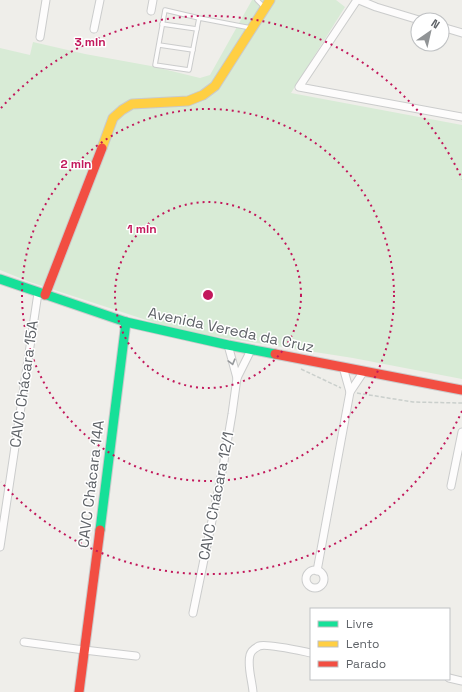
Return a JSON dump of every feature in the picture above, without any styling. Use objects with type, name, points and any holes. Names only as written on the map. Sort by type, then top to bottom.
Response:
[{"type":"street","points":[[40,37],[46,0]]},
{"type":"street","points":[[94,29],[100,0]]},
{"type":"street","points":[[152,11],[153,0]]},
{"type":"street","points":[[410,17],[358,0],[299,87],[462,117]]},
{"type":"street","points":[[41,294],[50,281],[113,118],[132,104],[188,101],[215,86],[268,4]]},
{"type":"street","points":[[450,29],[462,33]]},
{"type":"street","name":"Avenida Vereda da Cruz","points":[[0,279],[28,290],[126,322],[251,350],[462,390]]},
{"type":"street","points":[[28,290],[44,285],[50,281]]},
{"type":"street","points":[[50,281],[52,293],[58,300]]},
{"type":"street","name":"CAVC Chácara 15A","points":[[0,547],[41,294]]},
{"type":"street","name":"CAVC Chácara 14A","points":[[79,692],[126,322]]},
{"type":"street","name":"CAVC Chácara 12/1","points":[[228,345],[237,378]]},
{"type":"street","name":"CAVC Chácara 12/1","points":[[193,613],[223,467],[237,378],[251,350]]},
{"type":"street","points":[[343,367],[350,392]]},
{"type":"street","points":[[317,571],[350,392],[364,371]]},
{"type":"street","points":[[451,486],[462,432]]},
{"type":"street","points":[[317,571],[324,577],[324,583],[320,587],[313,590],[309,585],[307,576],[311,572],[317,571]]},
{"type":"street","points":[[24,642],[136,656]]},
{"type":"street","points":[[253,692],[249,662],[252,651],[258,647],[266,645],[310,653]]},
{"type":"street","points":[[450,678],[462,681]]},
{"type":"lane","points":[[257,0],[268,4]]},
{"type":"lane","points":[[199,18],[189,70],[156,65],[165,10],[252,28]]},
{"type":"lane","points":[[162,24],[197,29]]},
{"type":"lane","points":[[159,44],[192,50]]},
{"type":"path","points":[[295,367],[350,392],[413,402],[462,403]]},
{"type":"green space","points":[[252,0],[336,0],[345,7],[291,93],[462,125],[462,379],[353,358],[180,331],[30,282],[0,270],[0,48],[30,55],[33,42],[85,54],[151,66],[200,78],[210,75]]},
{"type":"traffic: fast","points":[[0,279],[126,322],[275,354]]},
{"type":"traffic: fast","points":[[100,530],[126,322]]},
{"type":"traffic: slow","points":[[102,148],[113,118],[132,104],[188,101],[203,95],[215,86],[270,0]]},
{"type":"traffic: jam","points":[[45,295],[102,148]]},
{"type":"traffic: jam","points":[[275,354],[462,390]]},
{"type":"traffic: jam","points":[[79,692],[100,530]]}]
